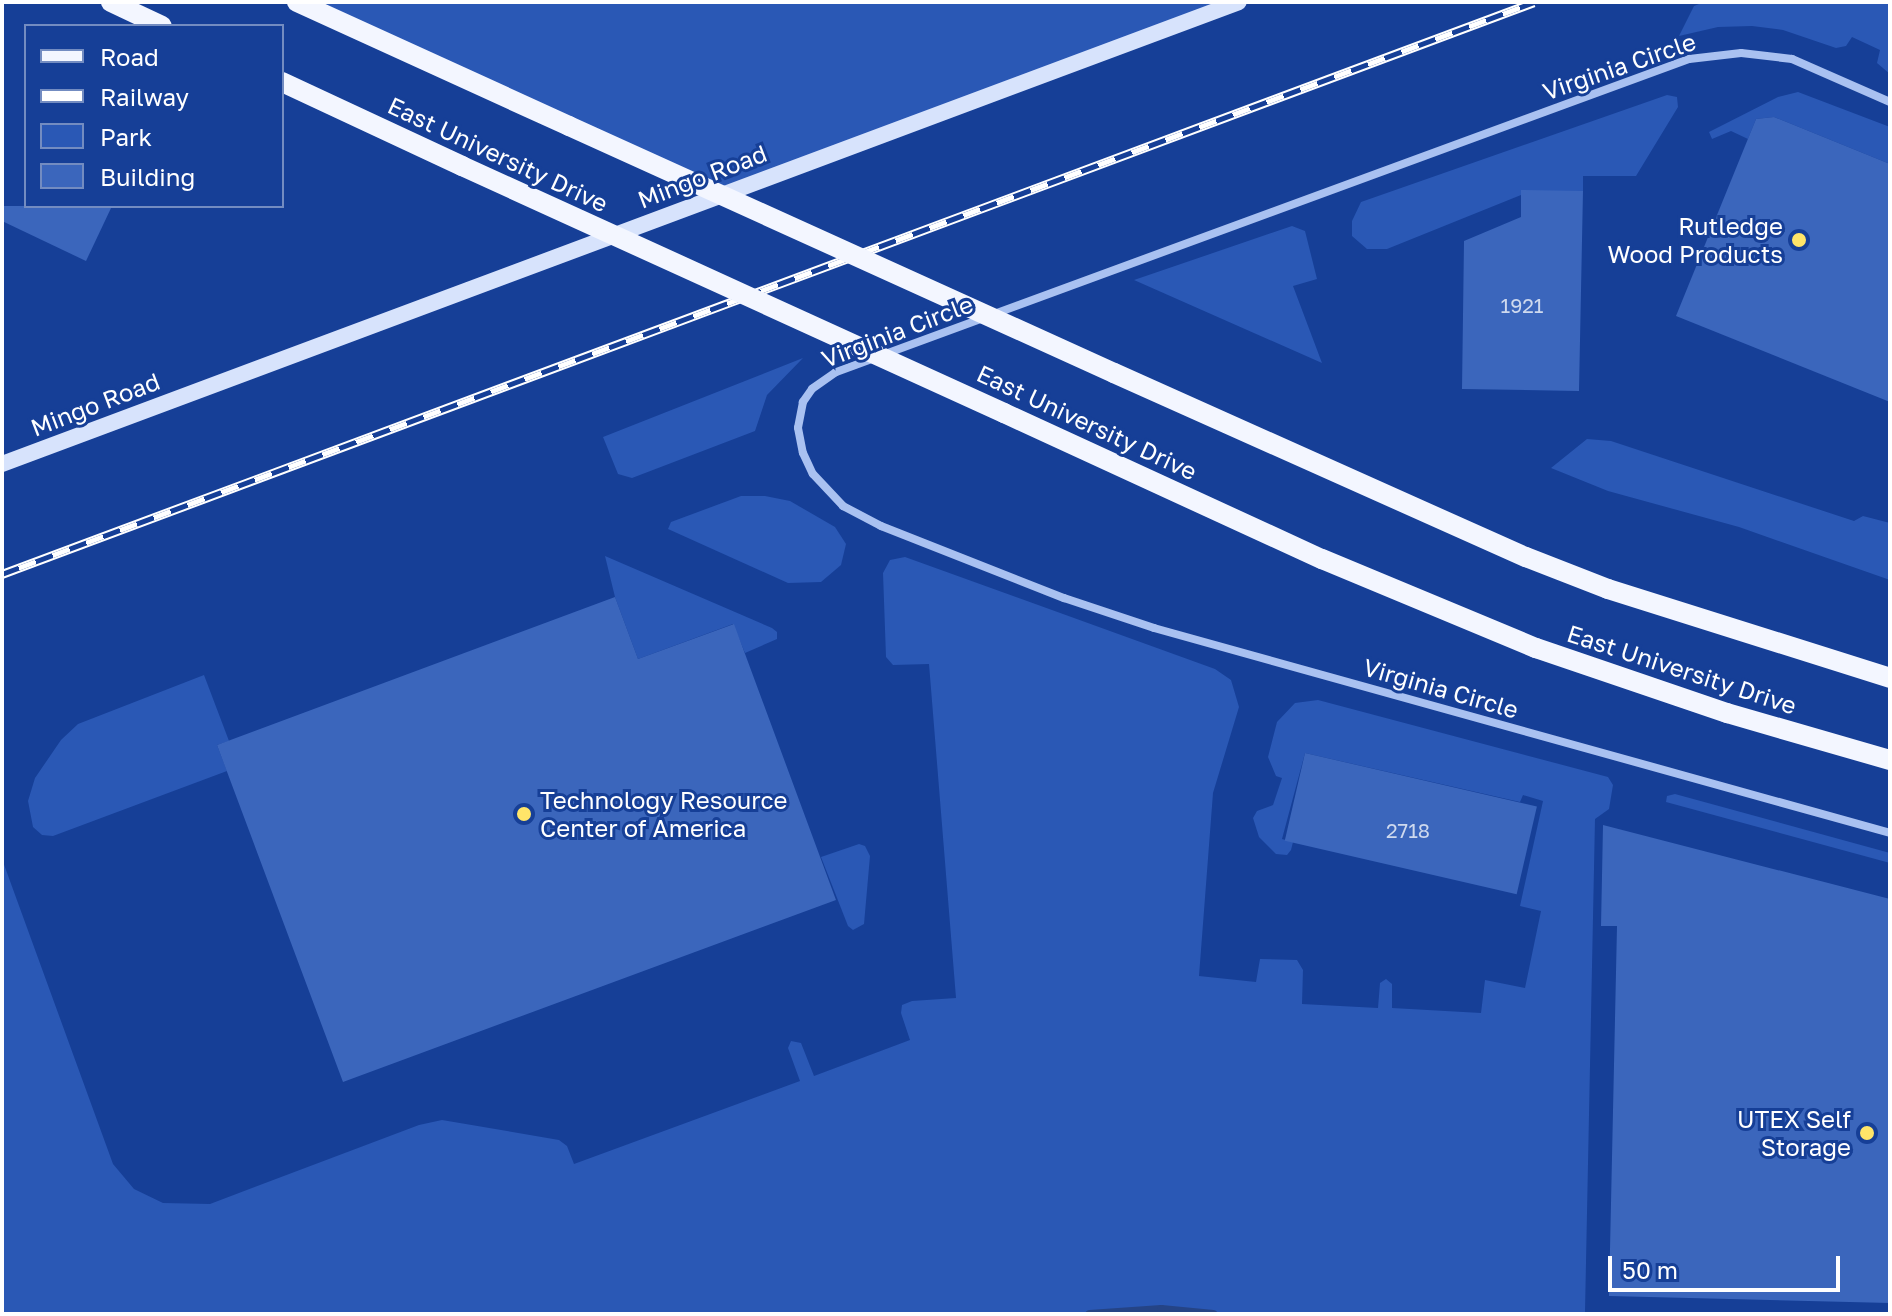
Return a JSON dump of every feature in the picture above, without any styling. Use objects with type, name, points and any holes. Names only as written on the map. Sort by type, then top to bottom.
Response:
[{"type":"main road","points":[[111,2],[158,24]]},
{"type":"main road","points":[[297,2],[1526,557],[1608,589],[1890,678]]},
{"type":"main road","name":"East University Drive","points":[[284,83],[1322,559],[1522,643],[1727,713],[1890,760]]},
{"type":"street","name":"Mingo Road","points":[[2,464],[1130,40],[1239,2]]},
{"type":"street","name":"Virginia Circle","points":[[1890,102],[1792,59],[1741,53],[1689,59],[836,372],[812,389],[803,402],[798,428],[803,453],[813,474],[843,506],[881,526],[1064,598],[1154,628],[1890,833]]},
{"type":"green space","points":[[297,2],[1239,2],[718,196]]},
{"type":"green space","points":[[1704,2],[1890,2],[1890,74],[1877,63],[1880,50],[1852,37],[1846,46],[1836,48],[1783,30],[1752,26],[1718,27],[1679,36],[1694,6]]},
{"type":"green space","points":[[1798,92],[1890,127],[1890,164],[1774,117],[1756,119],[1748,139],[1731,131],[1712,139],[1709,132],[1778,97]]},
{"type":"green space","points":[[1667,95],[1677,97],[1678,107],[1636,176],[1583,176],[1583,191],[1521,195],[1387,249],[1367,249],[1352,236],[1352,221],[1361,202]]},
{"type":"green space","points":[[1292,226],[1305,231],[1317,279],[1293,286],[1322,363],[1134,280]]},
{"type":"green space","points":[[803,358],[767,395],[755,431],[632,478],[618,474],[603,437]]},
{"type":"green space","points":[[1587,439],[1611,441],[1854,521],[1863,516],[1890,523],[1890,580],[1739,527],[1608,491],[1551,468]]},
{"type":"green space","points":[[741,496],[765,496],[790,501],[835,527],[846,544],[841,565],[821,582],[788,583],[668,529],[671,522]]},
{"type":"green space","points":[[605,556],[772,628],[777,632],[777,639],[745,653],[733,624],[638,659],[615,597]]},
{"type":"green space","points":[[905,557],[1215,669],[1231,680],[1239,707],[1213,793],[1199,976],[1256,982],[1260,959],[1297,960],[1303,970],[1302,1004],[1378,1008],[1380,983],[1386,979],[1392,984],[1392,1008],[1481,1013],[1485,980],[1525,988],[1541,911],[1520,906],[1543,801],[1523,795],[1520,802],[1305,753],[1282,839],[1293,842],[1291,850],[1287,855],[1276,854],[1259,837],[1253,818],[1257,811],[1273,805],[1282,778],[1276,776],[1268,757],[1277,722],[1295,703],[1318,700],[1608,777],[1613,785],[1609,809],[1595,819],[1585,1312],[1680,1314],[2,1314],[2,859],[113,1164],[134,1189],[163,1203],[210,1204],[419,1125],[442,1120],[559,1140],[567,1146],[574,1164],[800,1081],[788,1048],[791,1041],[801,1043],[814,1076],[910,1040],[901,1013],[902,1005],[912,1001],[956,998],[929,664],[893,665],[886,657],[883,573],[890,560]]},
{"type":"green space","points":[[204,675],[229,741],[217,745],[227,771],[53,836],[42,835],[33,827],[28,801],[35,778],[61,740],[78,724]]},
{"type":"green space","points":[[1675,794],[1890,853],[1890,863],[1666,802],[1667,796]]},
{"type":"green space","points":[[859,844],[865,846],[870,856],[864,924],[853,930],[848,926],[821,857]]},
{"type":"building","name":"Rutledge Wood Products","points":[[1774,117],[1890,164],[1890,402],[1676,316],[1756,119]]},
{"type":"building","name":"Rutledge Wood Products","points":[[1521,190],[1583,191],[1579,391],[1462,389],[1464,241],[1521,217]]},
{"type":"building","points":[[2,206],[111,208],[86,261],[2,221]]},
{"type":"building","name":"Technology Resource Center of America","points":[[615,597],[638,659],[734,624],[836,900],[343,1082],[217,745]]},
{"type":"building","points":[[1305,753],[1537,807],[1517,894],[1285,841]]},
{"type":"building","points":[[1603,825],[1890,899],[1890,1303],[1609,1296],[1617,926],[1601,926]]},
{"type":"waterway","points":[[1089,1314],[1161,1309],[1213,1314]]},
{"type":"railway","points":[[2,574],[1534,2]]},
{"type":"place","name":"Rutledge Wood Products","points":[[1799,240]]},
{"type":"place","name":"Technology Resource Center of America","points":[[524,814]]},
{"type":"place","name":"UTEX Self Storage","points":[[1867,1133]]}]
